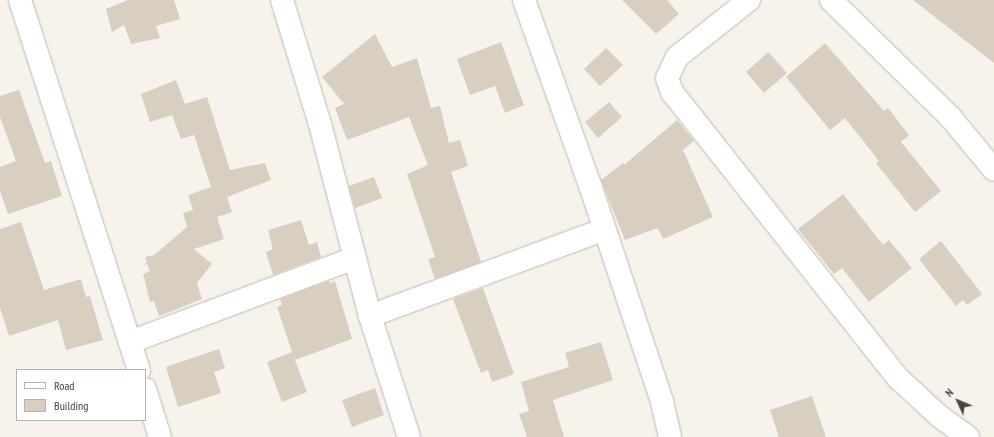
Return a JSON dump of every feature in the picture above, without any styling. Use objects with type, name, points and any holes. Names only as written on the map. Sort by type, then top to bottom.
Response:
[{"type":"street","points":[[20,0],[139,369]]},
{"type":"street","points":[[282,0],[320,124],[370,316],[408,437]]},
{"type":"street","points":[[524,0],[590,184],[603,230],[662,402],[670,437]]},
{"type":"street","points":[[749,0],[677,57],[667,78],[672,92],[898,378],[939,416],[968,437]]},
{"type":"street","points":[[831,0],[951,118],[994,170]]},
{"type":"street","points":[[370,316],[603,230]]},
{"type":"street","points":[[130,342],[355,258]]},
{"type":"street","points":[[146,393],[160,437]]},
{"type":"building","points":[[128,0],[174,0],[180,19],[156,26],[160,38],[131,44],[124,25],[112,32],[106,9]]},
{"type":"building","points":[[622,0],[667,0],[679,14],[656,34]]},
{"type":"building","points":[[913,0],[994,0],[994,63]]},
{"type":"building","points":[[375,34],[392,67],[417,58],[431,108],[440,106],[449,143],[460,140],[468,166],[451,172],[481,262],[435,279],[428,259],[435,257],[407,174],[428,165],[409,117],[347,140],[335,108],[344,104],[322,77]]},
{"type":"building","points":[[501,42],[524,105],[505,113],[495,86],[470,95],[457,59]]},
{"type":"building","points":[[825,43],[884,111],[888,108],[909,135],[901,142],[941,191],[915,212],[876,163],[879,161],[845,118],[830,130],[786,77]]},
{"type":"building","points":[[606,48],[623,65],[600,86],[584,69]]},
{"type":"building","points":[[768,52],[787,73],[764,93],[746,72]]},
{"type":"building","points":[[176,80],[185,104],[207,97],[230,170],[265,163],[271,180],[227,197],[232,212],[217,217],[224,239],[194,249],[212,264],[197,283],[202,299],[159,316],[154,301],[150,302],[143,274],[150,271],[147,264],[143,265],[147,262],[145,257],[154,255],[187,227],[183,213],[193,210],[188,195],[211,187],[194,135],[181,139],[172,115],[150,122],[141,94]]},
{"type":"building","points":[[19,90],[45,163],[51,161],[62,196],[8,214],[0,191],[0,167],[16,161],[0,117],[0,96]]},
{"type":"building","points":[[609,102],[622,117],[598,138],[585,122]]},
{"type":"building","points":[[677,120],[694,141],[683,150],[713,217],[663,239],[658,228],[625,240],[601,180],[623,163],[624,165]]},
{"type":"building","points":[[374,177],[382,198],[355,208],[349,186]]},
{"type":"building","points":[[843,194],[883,245],[889,240],[912,268],[869,302],[842,268],[834,274],[798,229]]},
{"type":"building","points":[[301,220],[309,245],[317,242],[321,257],[273,275],[266,252],[273,249],[268,230]]},
{"type":"building","points":[[21,222],[44,290],[81,279],[86,297],[90,296],[103,340],[66,350],[58,320],[9,336],[0,308],[0,229]]},
{"type":"building","points":[[941,241],[982,294],[967,305],[963,300],[956,306],[919,259]]},
{"type":"building","points":[[329,281],[330,283],[335,281],[352,339],[295,360],[307,392],[282,402],[267,362],[292,352],[277,307],[282,305],[280,299]]},
{"type":"building","points":[[483,288],[514,374],[492,382],[488,370],[481,373],[453,299]]},
{"type":"building","points":[[601,342],[613,380],[553,400],[564,437],[527,437],[519,414],[529,411],[521,382],[569,367],[565,353]]},
{"type":"building","points":[[219,349],[225,368],[214,372],[221,393],[178,407],[166,367]]},
{"type":"building","points":[[375,388],[384,415],[352,427],[342,400]]},
{"type":"building","points":[[812,396],[826,437],[779,437],[770,410]]}]
